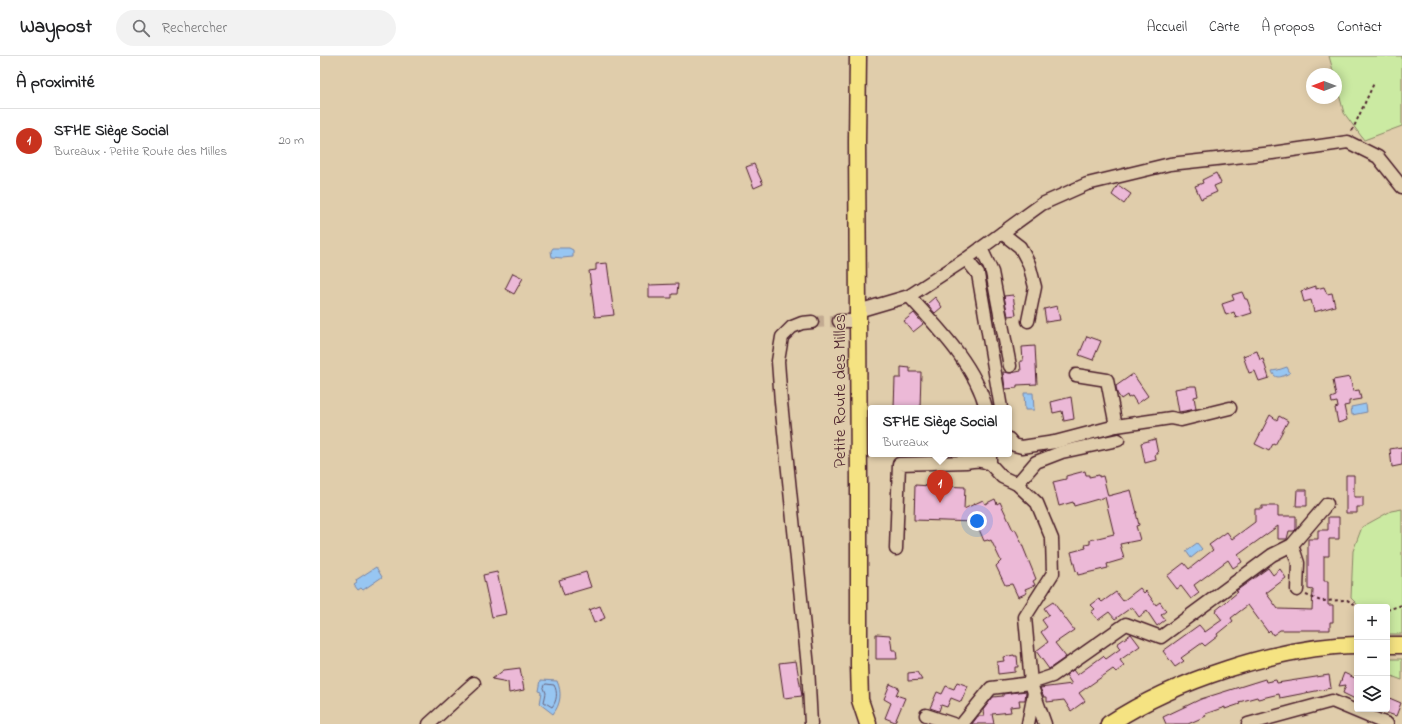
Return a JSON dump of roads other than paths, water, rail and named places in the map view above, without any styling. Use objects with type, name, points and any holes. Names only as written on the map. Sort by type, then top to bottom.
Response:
[{"type":"main road","name":"Petite Route des Milles","points":[[858,56],[859,664],[860,700],[868,724]]},
{"type":"main road","points":[[1390,645],[1402,645]]},
{"type":"main road","points":[[1109,724],[1129,711],[1184,686],[1227,670],[1285,654],[1340,646],[1354,646]]},
{"type":"street","points":[[840,321],[858,316],[909,296],[966,259],[1042,204],[1087,184],[1170,164],[1272,153],[1348,142],[1378,157],[1402,186]]},
{"type":"street","points":[[1002,234],[1020,247],[1029,264],[1035,287],[1028,321]]},
{"type":"street","points":[[981,248],[992,272],[1010,366]]},
{"type":"street","points":[[966,259],[978,274],[1000,405]]},
{"type":"street","points":[[909,296],[969,368],[981,390],[985,405]]},
{"type":"street","points":[[811,724],[808,667],[779,389],[778,361],[782,337],[792,328],[802,323],[812,322]]},
{"type":"street","points":[[1076,375],[1107,380],[1116,426]]},
{"type":"street","points":[[1012,443],[1014,445],[1022,447],[1055,442],[1116,426],[1170,418],[1181,420],[1230,408]]},
{"type":"street","points":[[1017,484],[1036,462],[1062,452],[1118,440]]},
{"type":"street","points":[[896,549],[899,459],[967,462],[976,460],[984,461],[990,459],[1002,477],[1017,484],[1037,502],[1052,539],[1053,573],[1025,618],[1032,688],[1028,724]]},
{"type":"street","points":[[962,724],[990,688],[1032,688],[1052,676],[1126,624],[1161,637],[1272,555],[1292,545],[1327,504]]},
{"type":"street","points":[[1292,545],[1298,563],[1297,590]]},
{"type":"street","points":[[429,724],[474,683]]},
{"type":"street","points":[[1032,688],[1045,724]]},
{"type":"street","points":[[1248,724],[1332,701],[1387,724]]},
{"type":"street","points":[[926,715],[953,724]]},
{"type":"water","points":[[553,248],[569,248],[573,250],[573,257],[552,257],[551,251]]},
{"type":"water","points":[[1287,367],[1290,373],[1277,377],[1273,374],[1272,371]]},
{"type":"water","points":[[1024,393],[1033,393],[1034,410],[1025,410]]},
{"type":"water","points":[[1366,404],[1367,412],[1352,415],[1351,407]]},
{"type":"water","points":[[1197,543],[1202,549],[1191,558],[1186,551]]},
{"type":"water","points":[[376,567],[382,577],[363,590],[361,588],[358,590],[354,585],[357,583],[356,580]]},
{"type":"water","points":[[541,680],[557,681],[559,685],[560,698],[558,706],[553,714],[540,704],[542,692],[539,691]]},
{"type":"tunnel","points":[[812,322],[839,321]]},
{"type":"place","name":"SFHE Siège Social","points":[[940,503]]}]
